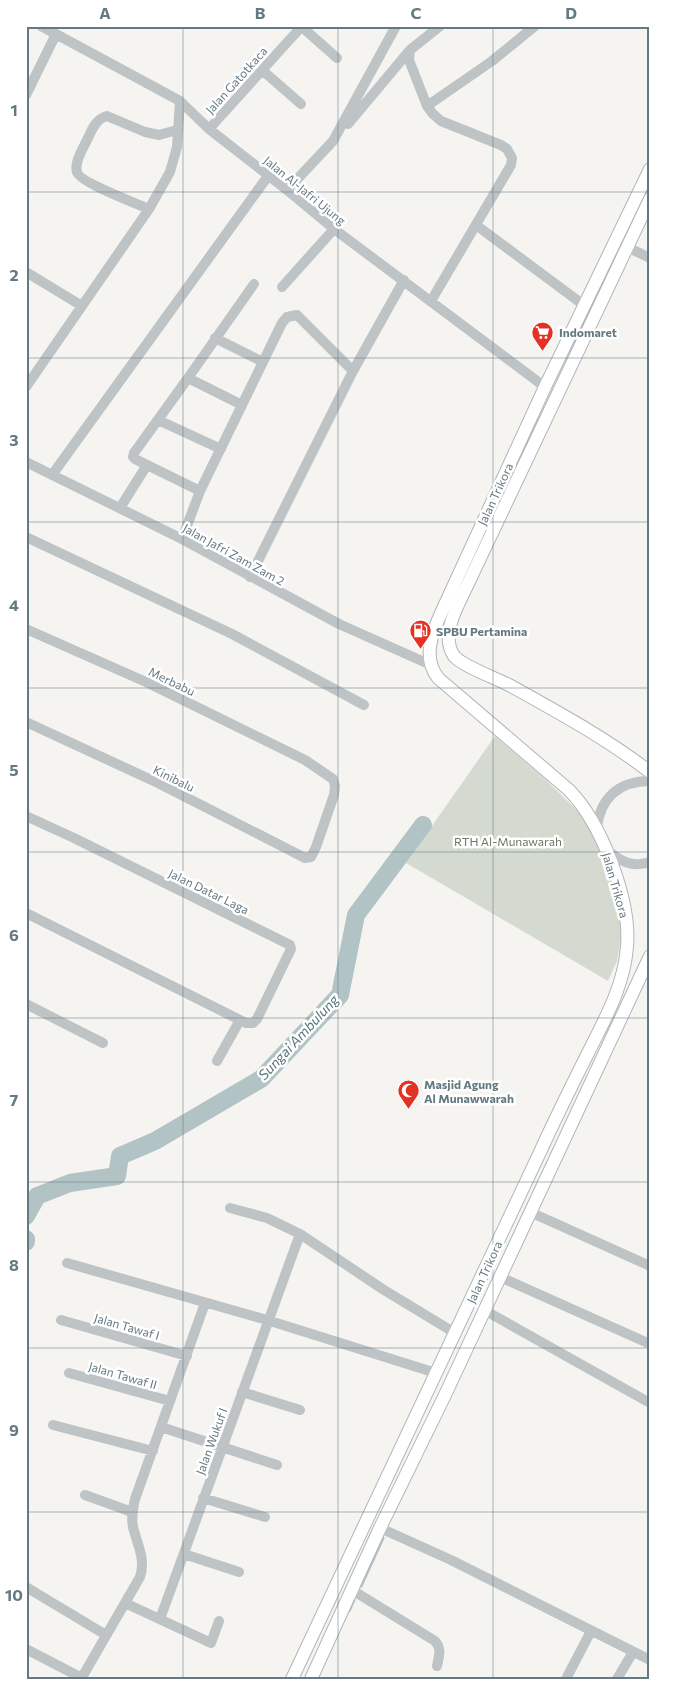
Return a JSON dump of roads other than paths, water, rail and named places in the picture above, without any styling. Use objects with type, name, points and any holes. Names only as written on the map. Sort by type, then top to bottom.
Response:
[{"type":"main road","name":"Jalan Trikora","points":[[650,169],[511,459],[508,481],[449,627],[448,637],[454,657],[462,663],[510,686],[618,748],[650,772]]},
{"type":"main road","name":"Jalan Trikora","points":[[292,1679],[557,1116],[617,994],[627,950],[628,925],[624,907],[597,828],[580,801],[569,790],[433,672],[429,657],[434,629],[508,481],[523,465],[650,199]]},
{"type":"main road","points":[[511,459],[523,465]]},
{"type":"main road","name":"Jalan Trikora","points":[[311,1679],[380,1528],[445,1395],[650,956]]},
{"type":"main road","points":[[557,1116],[571,1124]]},
{"type":"main road","points":[[385,1483],[399,1489]]},
{"type":"street","name":"Jalan Al-Jafri Ujung","points":[[41,26],[180,101],[209,129],[287,190],[334,230],[404,280],[545,387]]},
{"type":"street","points":[[302,26],[337,58]]},
{"type":"street","name":"Jalan Gatotkaca","points":[[209,129],[302,26]]},
{"type":"street","points":[[333,141],[396,26]]},
{"type":"street","points":[[287,190],[333,141],[410,50],[440,26]]},
{"type":"street","points":[[427,106],[492,61],[535,26]]},
{"type":"street","points":[[26,95],[56,34]]},
{"type":"street","points":[[410,50],[409,60],[427,106],[441,121],[501,145],[507,149],[512,158],[511,165],[431,302]]},
{"type":"street","points":[[262,70],[301,104]]},
{"type":"street","points":[[26,387],[149,209],[170,172],[177,147],[180,101]]},
{"type":"street","points":[[149,209],[79,176],[77,162],[94,127],[104,116],[145,132],[160,135],[178,130]]},
{"type":"street","points":[[52,474],[268,176]]},
{"type":"street","points":[[476,225],[585,306]]},
{"type":"street","points":[[282,287],[334,230]]},
{"type":"street","points":[[627,246],[650,258]]},
{"type":"street","points":[[26,272],[82,306]]},
{"type":"street","points":[[250,576],[352,371],[404,280]]},
{"type":"street","points":[[200,491],[135,459],[133,454],[254,284]]},
{"type":"street","points":[[182,539],[200,491],[282,323],[287,318],[297,315],[352,371]]},
{"type":"street","points":[[215,338],[263,362]]},
{"type":"street","points":[[188,378],[242,405]]},
{"type":"street","points":[[158,420],[221,449]]},
{"type":"street","name":"Jalan Jafri Zam Zam 2","points":[[26,462],[182,539],[339,624],[431,665]]},
{"type":"street","points":[[120,508],[147,465]]},
{"type":"street","points":[[26,537],[232,634],[364,705]]},
{"type":"street","name":"Merbabu","points":[[26,629],[146,682],[305,760],[328,774],[333,779],[335,786],[334,795],[316,847],[309,858]]},
{"type":"street","name":"Kinibalu","points":[[26,722],[158,783],[305,858],[309,858]]},
{"type":"street","points":[[597,828],[598,814],[610,796],[620,787],[631,782],[650,781]]},
{"type":"street","name":"Jalan Datar Laga","points":[[26,816],[290,945],[290,952],[256,1019],[250,1023],[240,1020]]},
{"type":"street","points":[[605,848],[625,863],[636,865],[650,862]]},
{"type":"street","points":[[26,914],[240,1020],[217,1061]]},
{"type":"street","points":[[26,1004],[103,1043]]},
{"type":"street","points":[[230,1208],[268,1218],[300,1234],[384,1290],[455,1333]]},
{"type":"street","points":[[530,1212],[650,1266]]},
{"type":"street","name":"Jalan Wukuf I","points":[[160,1619],[300,1234]]},
{"type":"street","points":[[67,1263],[268,1320],[436,1372]]},
{"type":"street","points":[[500,1277],[650,1344]]},
{"type":"street","points":[[26,1649],[81,1678],[140,1577],[143,1569],[141,1552],[132,1526],[132,1512],[135,1499],[206,1303]]},
{"type":"street","points":[[484,1310],[650,1403]]},
{"type":"street","name":"Jalan Tawaf I","points":[[61,1320],[186,1356]]},
{"type":"street","name":"Jalan Tawaf II","points":[[69,1372],[170,1401]]},
{"type":"street","points":[[242,1392],[300,1410]]},
{"type":"street","points":[[53,1425],[152,1451]]},
{"type":"street","points":[[161,1427],[277,1465]]},
{"type":"street","points":[[85,1495],[132,1512]]},
{"type":"street","points":[[203,1498],[265,1517]]},
{"type":"street","points":[[380,1528],[450,1560],[650,1660]]},
{"type":"street","points":[[184,1554],[239,1572]]},
{"type":"street","points":[[26,1588],[106,1635]]},
{"type":"street","points":[[352,1590],[435,1640],[440,1651],[436,1666]]},
{"type":"street","points":[[125,1603],[211,1643],[219,1621]]},
{"type":"street","points":[[566,1679],[591,1631]]},
{"type":"street","points":[[617,1679],[633,1652]]},
{"type":"waterway","name":"Sungai Ambulung","points":[[26,1216],[37,1196],[70,1183],[117,1176],[120,1156],[155,1141],[261,1079],[340,995],[356,915],[423,825]]},
{"type":"waterway","points":[[361,1586],[383,1538]]},
{"type":"waterway","points":[[349,1611],[354,1600]]},
{"type":"place","name":"Indomaret","points":[[543,351]]},
{"type":"place","name":"SPBU Pertamina","points":[[420,650]]},
{"type":"place","name":"Masjid Agung Al Munawwarah","points":[[408,1110]]},
{"type":"park label","name":"RTH Al-Munawarah","points":[[508,841]]}]
